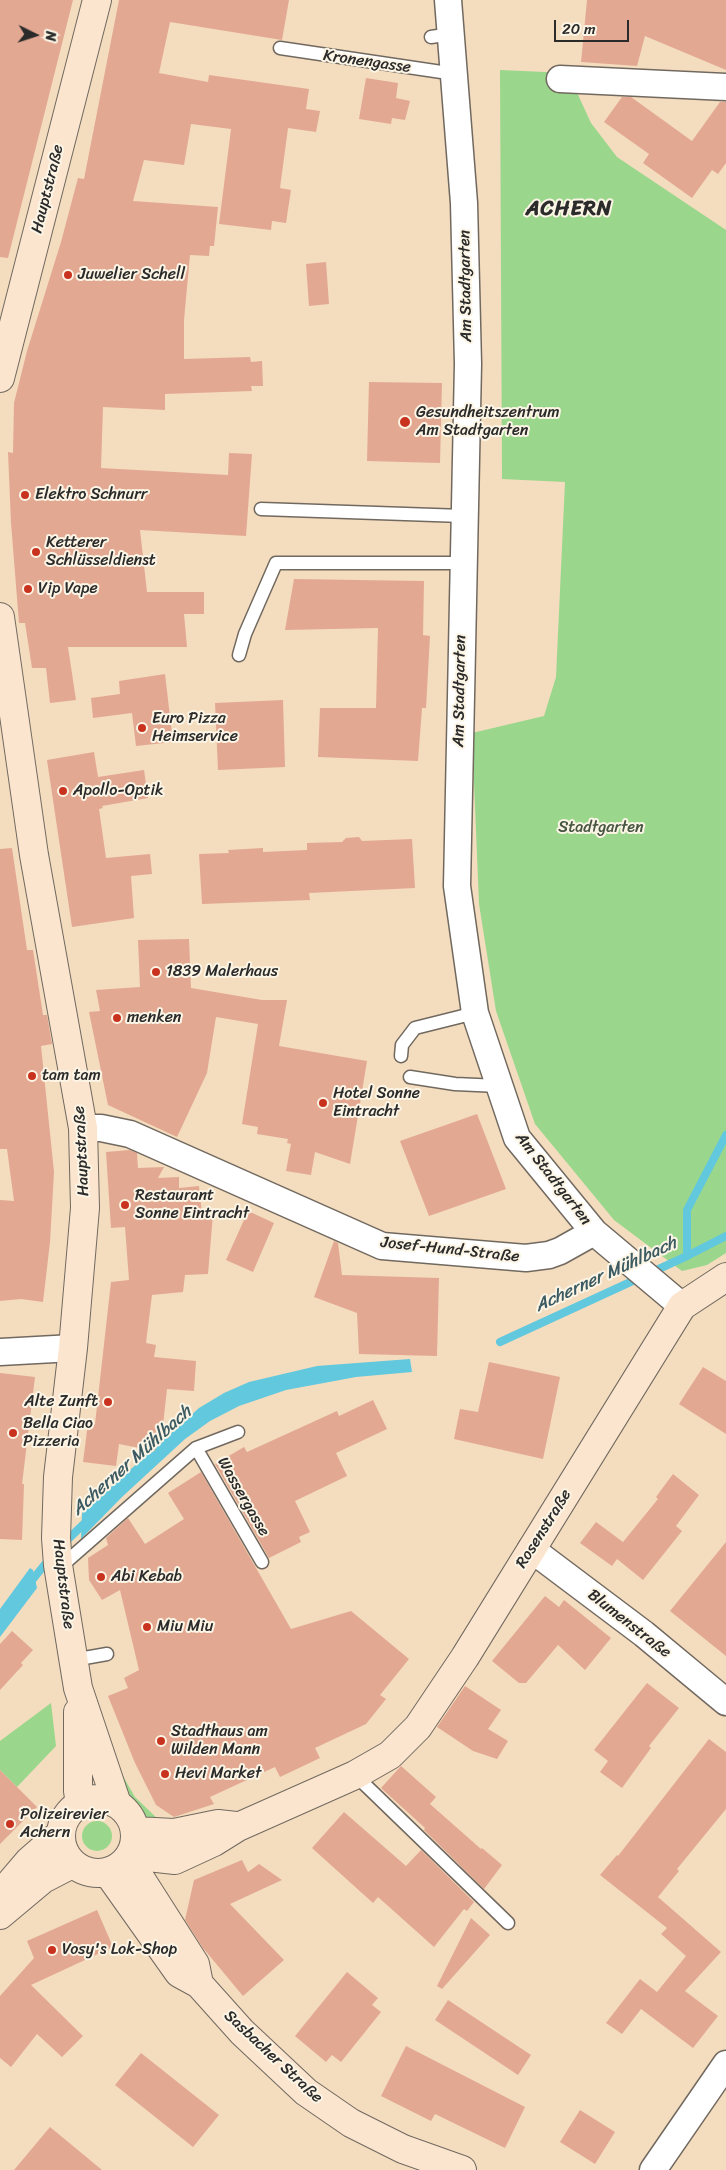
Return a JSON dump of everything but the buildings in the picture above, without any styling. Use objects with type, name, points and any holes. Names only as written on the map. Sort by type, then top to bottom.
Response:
[{"type":"main road","name":"Hauptstraße","points":[[0,378],[97,0]]},
{"type":"main road","name":"Hauptstraße","points":[[0,617],[34,855],[84,1128],[84,1208],[73,1348],[58,1477],[56,1538],[58,1567],[78,1688],[117,1804]]},
{"type":"main road","name":"Rosenstraße","points":[[175,1860],[214,1842],[238,1826],[355,1775],[390,1755],[418,1727],[682,1306],[726,1276]]},
{"type":"main road","name":"Hauptstraße","points":[[78,1688],[78,1791],[80,1803]]},
{"type":"main road","points":[[125,1854],[132,1821],[117,1804],[95,1799],[80,1803],[64,1819],[60,1834],[64,1854],[72,1864],[86,1872],[125,1854],[175,1860],[159,1888],[157,1906]]},
{"type":"main road","name":"Rosenstraße","points":[[125,1854],[174,1833],[218,1824],[238,1826]]},
{"type":"main road","points":[[0,1894],[29,1861],[60,1834]]},
{"type":"main road","name":"Sasbacher Straße","points":[[125,1854],[195,1964],[199,1984]]},
{"type":"main road","name":"Sasbacher Straße","points":[[125,1854],[178,1973],[199,1984],[242,2032],[306,2092],[350,2123],[403,2149],[462,2170]]},
{"type":"main road","points":[[0,1915],[44,1878],[72,1864]]},
{"type":"street","name":"Am Stadtgarten","points":[[448,0],[441,35],[455,74],[464,203],[468,364],[462,563],[457,886],[475,1013],[518,1138],[594,1232],[682,1306]]},
{"type":"street","points":[[560,79],[726,87]]},
{"type":"street","name":"Josef-Hund-Straße","points":[[84,1128],[100,1128],[130,1134],[382,1246],[526,1258],[549,1256],[594,1232]]},
{"type":"street","points":[[0,1352],[73,1348]]},
{"type":"street","name":"Blumenstraße","points":[[531,1549],[644,1634],[726,1702]]},
{"type":"street","points":[[653,2170],[726,2064]]},
{"type":"lane","name":"Kronengasse","points":[[280,48],[455,74]]},
{"type":"lane","points":[[261,509],[463,516]]},
{"type":"lane","points":[[239,655],[245,634],[276,563],[462,563]]},
{"type":"lane","points":[[401,1056],[402,1045],[415,1028],[475,1013]]},
{"type":"lane","points":[[410,1077],[455,1084],[500,1086]]},
{"type":"lane","name":"Wassergasse","points":[[58,1567],[196,1448],[238,1432]]},
{"type":"lane","name":"Wassergasse","points":[[196,1448],[262,1562]]},
{"type":"lane","points":[[73,1660],[107,1654]]},
{"type":"lane","points":[[355,1775],[508,1923]]},
{"type":"green space","name":"Stadtgarten","points":[[500,70],[568,73],[591,123],[617,157],[726,230],[726,1253],[707,1265],[682,1271],[614,1220],[535,1124],[496,1011],[479,904],[472,733],[544,716],[556,677],[565,482],[502,479]]},
{"type":"green space","points":[[51,1703],[56,1746],[17,1787],[0,1770],[0,1741]]},
{"type":"green space","points":[[120,1771],[135,1797],[162,1823],[146,1819],[127,1798]]},
{"type":"green space","points":[[97,1821],[103,1822],[111,1830],[111,1842],[103,1850],[97,1851],[91,1850],[83,1842],[82,1836],[83,1830],[91,1822]]},
{"type":"water","points":[[410,1359],[412,1372],[356,1377],[286,1390],[239,1406],[210,1421],[185,1439],[122,1497],[81,1539],[82,1513],[199,1408],[224,1393],[249,1382],[317,1366]]},
{"type":"water","points":[[30,1568],[33,1570],[37,1588],[0,1637],[0,1609]]},
{"type":"waterway","points":[[687,1256],[687,1210],[726,1135]]},
{"type":"waterway","name":"Acherner Mühlbach","points":[[500,1342],[687,1256],[726,1236]]},
{"type":"waterway","name":"Acherner Mühlbach","points":[[63,1544],[89,1519]]},
{"type":"waterway","name":"Acherner Mühlbach","points":[[29,1584],[50,1558]]},
{"type":"place","name":"Juwelier Schell","points":[[68,275]]},
{"type":"place","name":"Gesundheitszentrum Am Stadtgarten","points":[[405,422]]},
{"type":"place","name":"Elektro Schnurr","points":[[25,495]]},
{"type":"place","name":"Ketterer Schlüsseldienst","points":[[36,552]]},
{"type":"place","name":"Vip Vape","points":[[28,589]]},
{"type":"place","name":"Euro Pizza Heimservice","points":[[142,728]]},
{"type":"place","name":"Apollo-Optik","points":[[63,791]]},
{"type":"place","name":"1839 Malerhaus","points":[[156,972]]},
{"type":"place","name":"menken","points":[[117,1018]]},
{"type":"place","name":"tam tam","points":[[32,1076]]},
{"type":"place","name":"Hotel Sonne Eintracht","points":[[323,1103]]},
{"type":"place","name":"Restaurant Sonne Eintracht","points":[[125,1205]]},
{"type":"place","name":"Alte Zunft","points":[[108,1402]]},
{"type":"place","name":"Bella Ciao Pizzeria","points":[[13,1433]]},
{"type":"place","name":"Abi Kebab","points":[[101,1577]]},
{"type":"place","name":"Miu Miu","points":[[147,1627]]},
{"type":"place","name":"Stadthaus am Wilden Mann","points":[[161,1741]]},
{"type":"place","name":"Hevi Market","points":[[165,1774]]},
{"type":"place","name":"Polizeirevier Achern","points":[[10,1824]]},
{"type":"place","name":"Vosy's Lok-Shop","points":[[52,1950]]},
{"type":"district","name":"ACHERN","points":[[569,210]]}]
